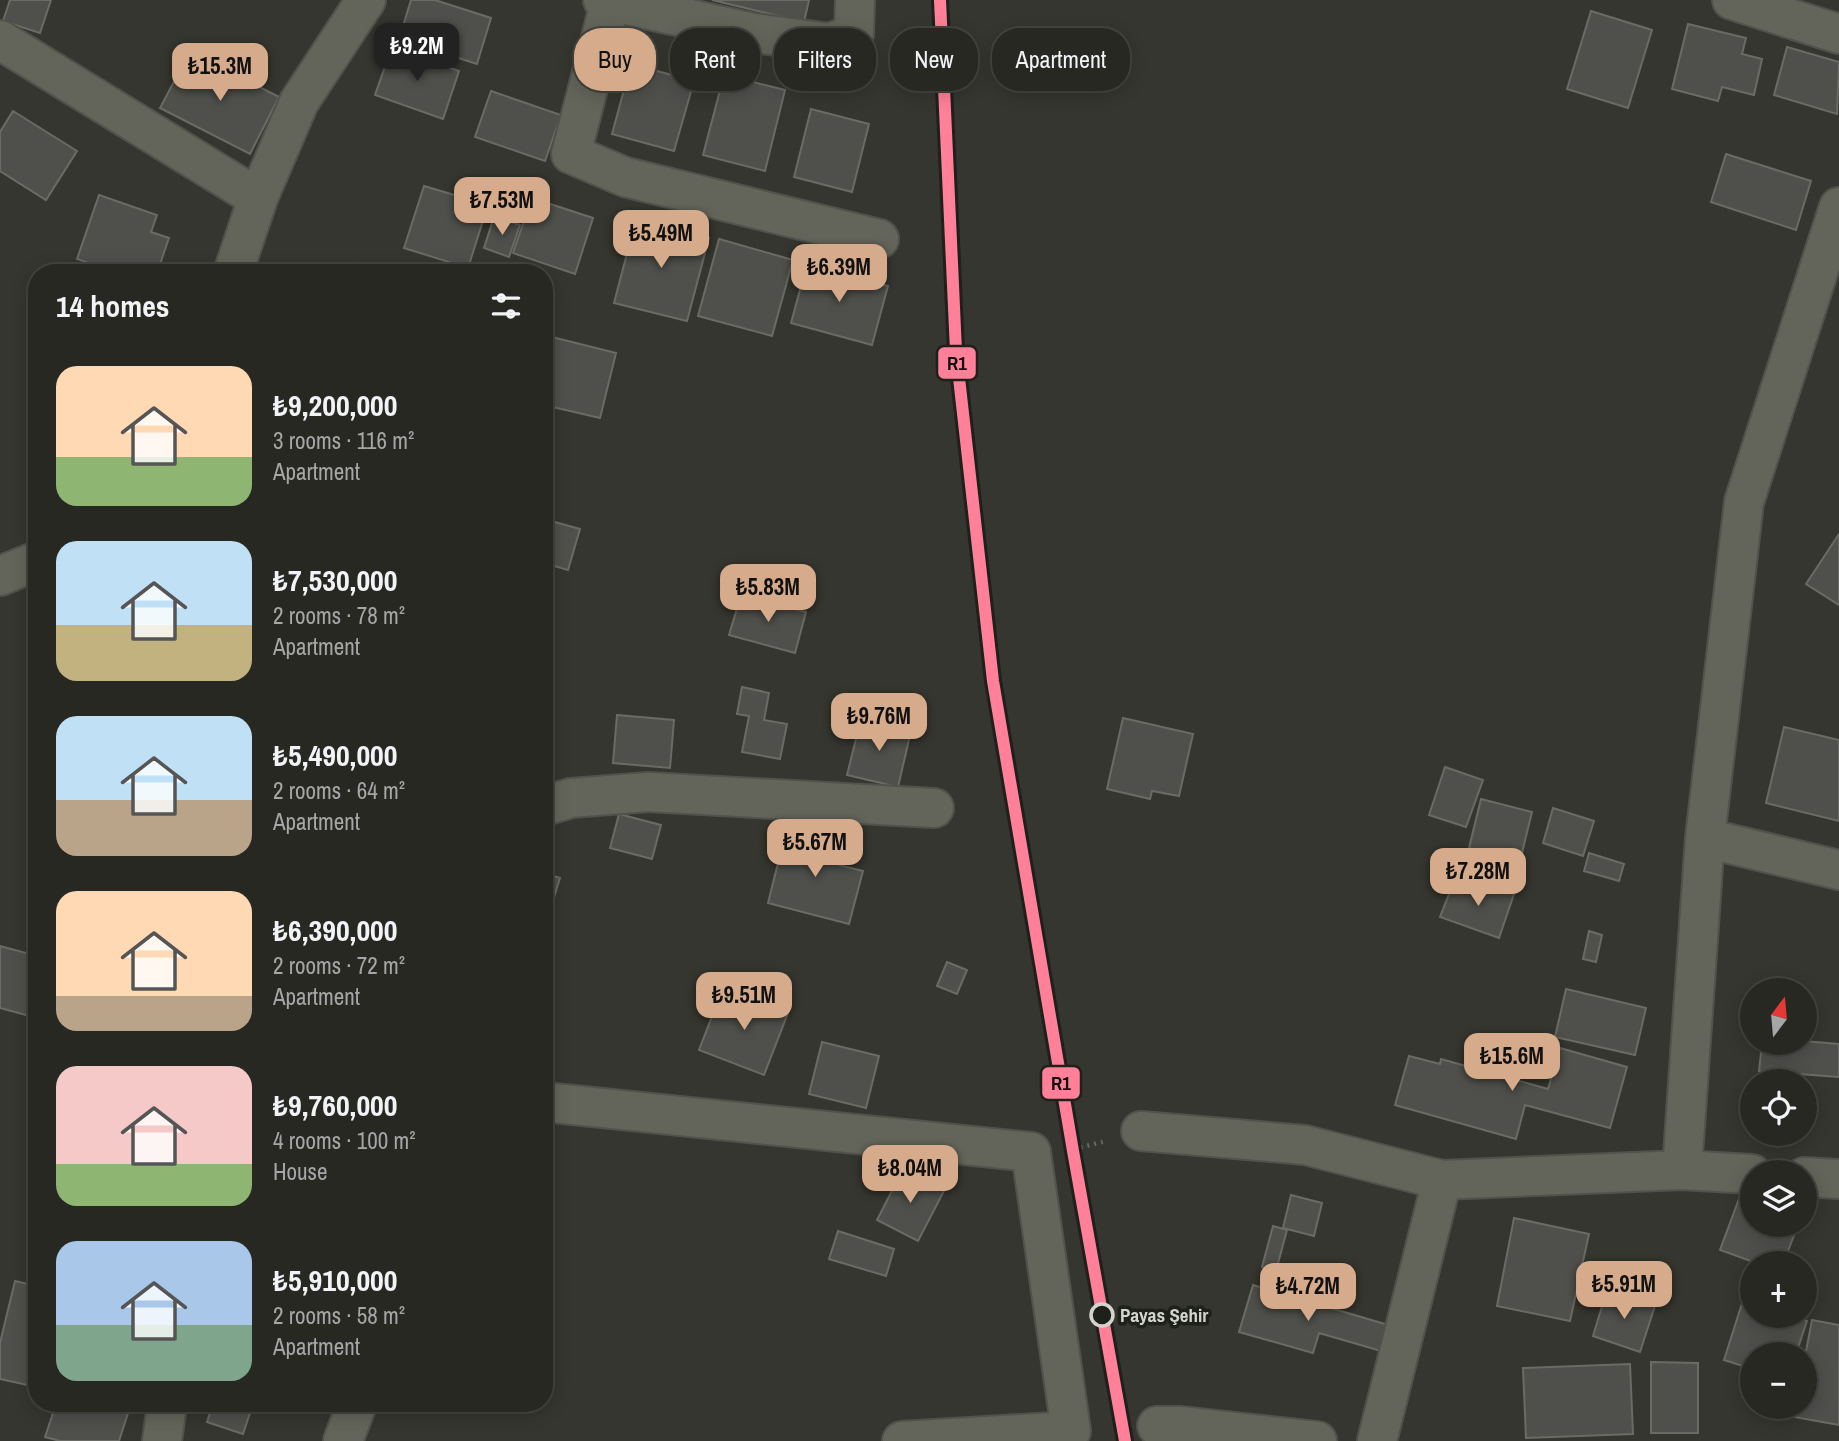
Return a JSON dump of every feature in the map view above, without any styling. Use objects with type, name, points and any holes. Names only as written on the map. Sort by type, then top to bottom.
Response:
[{"type":"street","points":[[236,264],[258,198],[299,102],[366,0]]},
{"type":"street","points":[[855,0],[853,33],[830,43],[754,33],[606,2],[571,154],[625,177],[880,239]]},
{"type":"street","points":[[1732,0],[1839,34]]},
{"type":"street","points":[[0,40],[258,198]]},
{"type":"street","points":[[1682,1170],[1705,838],[1744,502],[1839,207]]},
{"type":"street","points":[[0,576],[28,565]]},
{"type":"street","points":[[553,803],[571,798],[648,792],[934,808]]},
{"type":"street","points":[[1705,838],[1839,870]]},
{"type":"street","points":[[553,1103],[1031,1152],[1072,1436],[902,1441]]},
{"type":"street","points":[[1141,1131],[1304,1145],[1442,1180],[1682,1170],[1740,1173]]},
{"type":"street","points":[[1817,1178],[1839,1179]]},
{"type":"street","points":[[1377,1441],[1442,1180]]},
{"type":"street","points":[[162,1441],[166,1412]]},
{"type":"street","points":[[343,1441],[354,1412]]},
{"type":"street","points":[[1173,1431],[1317,1441]]},
{"type":"path","points":[[1031,1152],[1073,1151],[1141,1131]]},
{"type":"building","points":[[10,0],[51,0],[40,33],[3,21]]},
{"type":"building","points":[[411,0],[435,0],[491,18],[477,64],[399,39]]},
{"type":"building","points":[[712,0],[809,0],[804,22]]},
{"type":"building","points":[[1591,11],[1652,30],[1628,108],[1567,89]]},
{"type":"building","points":[[1688,24],[1746,38],[1742,54],[1762,59],[1754,95],[1722,87],[1718,101],[1672,89]]},
{"type":"building","points":[[392,47],[459,71],[443,119],[375,95]]},
{"type":"building","points":[[1787,47],[1839,62],[1837,114],[1774,95]]},
{"type":"building","points":[[190,51],[279,97],[250,154],[160,108]]},
{"type":"building","points":[[656,71],[670,75],[670,91],[691,91],[674,151],[612,134],[624,91],[656,91]]},
{"type":"building","points":[[760,84],[774,87],[774,91],[785,91],[765,171],[703,155],[720,91],[760,91]]},
{"type":"building","points":[[491,91],[561,115],[545,161],[475,137]]},
{"type":"building","points":[[811,109],[869,124],[852,192],[794,177]]},
{"type":"building","points":[[13,111],[77,151],[46,200],[0,171],[0,132]]},
{"type":"building","points":[[1726,154],[1811,181],[1796,230],[1711,202]]},
{"type":"building","points":[[424,186],[488,205],[469,264],[455,264],[404,248]]},
{"type":"building","points":[[99,195],[157,215],[151,232],[169,238],[160,264],[92,264],[77,259]]},
{"type":"building","points":[[532,198],[593,218],[575,274],[553,267],[553,264],[513,253]]},
{"type":"building","points":[[494,217],[520,225],[509,257],[484,248]]},
{"type":"building","points":[[636,219],[709,238],[687,321],[614,303]]},
{"type":"building","points":[[719,239],[793,260],[772,336],[698,316]]},
{"type":"building","points":[[807,264],[888,286],[872,345],[791,323]]},
{"type":"building","points":[[553,337],[616,353],[600,418],[553,407]]},
{"type":"building","points":[[553,522],[580,529],[568,570],[553,566]]},
{"type":"building","points":[[1839,534],[1839,605],[1806,584]]},
{"type":"building","points":[[741,595],[806,612],[795,653],[729,635]]},
{"type":"building","points":[[742,687],[769,693],[764,720],[787,724],[780,759],[742,752],[749,716],[737,714]]},
{"type":"building","points":[[617,715],[674,720],[670,768],[613,763]]},
{"type":"building","points":[[1123,718],[1193,734],[1179,796],[1152,791],[1150,799],[1107,789]]},
{"type":"building","points":[[861,719],[911,731],[898,787],[847,775]]},
{"type":"building","points":[[1784,727],[1839,740],[1839,821],[1766,803]]},
{"type":"building","points":[[1445,767],[1483,780],[1466,827],[1429,815]]},
{"type":"building","points":[[1481,799],[1532,812],[1520,861],[1469,848]]},
{"type":"building","points":[[1553,808],[1594,821],[1583,856],[1543,843]]},
{"type":"building","points":[[619,814],[661,825],[652,859],[610,848]]},
{"type":"building","points":[[786,831],[844,845],[839,865],[863,871],[849,924],[768,903]]},
{"type":"building","points":[[1589,853],[1624,864],[1619,881],[1584,871]]},
{"type":"building","points":[[553,876],[560,878],[553,901]]},
{"type":"building","points":[[1454,881],[1487,893],[1491,885],[1514,894],[1499,938],[1440,917]]},
{"type":"building","points":[[1589,931],[1602,935],[1596,962],[1583,959]]},
{"type":"building","points":[[0,946],[28,954],[28,1016],[0,1008]]},
{"type":"building","points":[[947,962],[967,970],[957,994],[937,986]]},
{"type":"building","points":[[723,988],[788,1013],[764,1075],[699,1050]]},
{"type":"building","points":[[1566,989],[1646,1008],[1635,1055],[1555,1037]]},
{"type":"building","points":[[822,1042],[879,1056],[866,1108],[809,1094]]},
{"type":"building","points":[[1817,1042],[1839,1044],[1839,1077],[1817,1075],[1817,1069],[1759,1069],[1761,1055],[1817,1055]]},
{"type":"building","points":[[1560,1048],[1627,1067],[1610,1128],[1525,1105],[1516,1139],[1395,1105],[1409,1056],[1440,1064],[1441,1059],[1548,1089]]},
{"type":"building","points":[[903,1169],[944,1191],[918,1241],[877,1220]]},
{"type":"building","points":[[1291,1195],[1322,1203],[1314,1236],[1283,1228]]},
{"type":"building","points":[[1740,1196],[1740,1237],[1793,1237],[1788,1251],[1740,1251],[1740,1257],[1720,1250]]},
{"type":"building","points":[[1514,1218],[1589,1234],[1570,1321],[1497,1306]]},
{"type":"building","points":[[1273,1226],[1287,1230],[1276,1271],[1262,1267]]},
{"type":"building","points":[[838,1231],[894,1249],[886,1276],[829,1259]]},
{"type":"building","points":[[15,1281],[28,1284],[28,1385],[0,1379],[0,1343]]},
{"type":"building","points":[[1253,1285],[1395,1327],[1388,1353],[1319,1333],[1313,1353],[1239,1332]]},
{"type":"building","points":[[1607,1290],[1655,1306],[1640,1352],[1593,1336]]},
{"type":"building","points":[[1740,1309],[1740,1328],[1805,1328],[1800,1342],[1740,1342],[1740,1365],[1724,1360]]},
{"type":"building","points":[[1817,1321],[1839,1325],[1839,1425],[1805,1419],[1817,1419],[1817,1342],[1808,1342],[1810,1328],[1817,1328]]},
{"type":"building","points":[[1651,1362],[1698,1363],[1698,1433],[1651,1433]]},
{"type":"building","points":[[1630,1364],[1633,1434],[1526,1438],[1523,1368]]},
{"type":"building","points":[[53,1412],[128,1412],[119,1441],[60,1441],[45,1437]]},
{"type":"building","points":[[210,1412],[250,1412],[243,1434],[207,1422]]},
{"type":"transit line","name":"R1","points":[[940,0],[956,351],[993,681],[1125,1441]]},
{"type":"place","name":"Payas Şehi̇r","points":[[1102,1315]]}]
